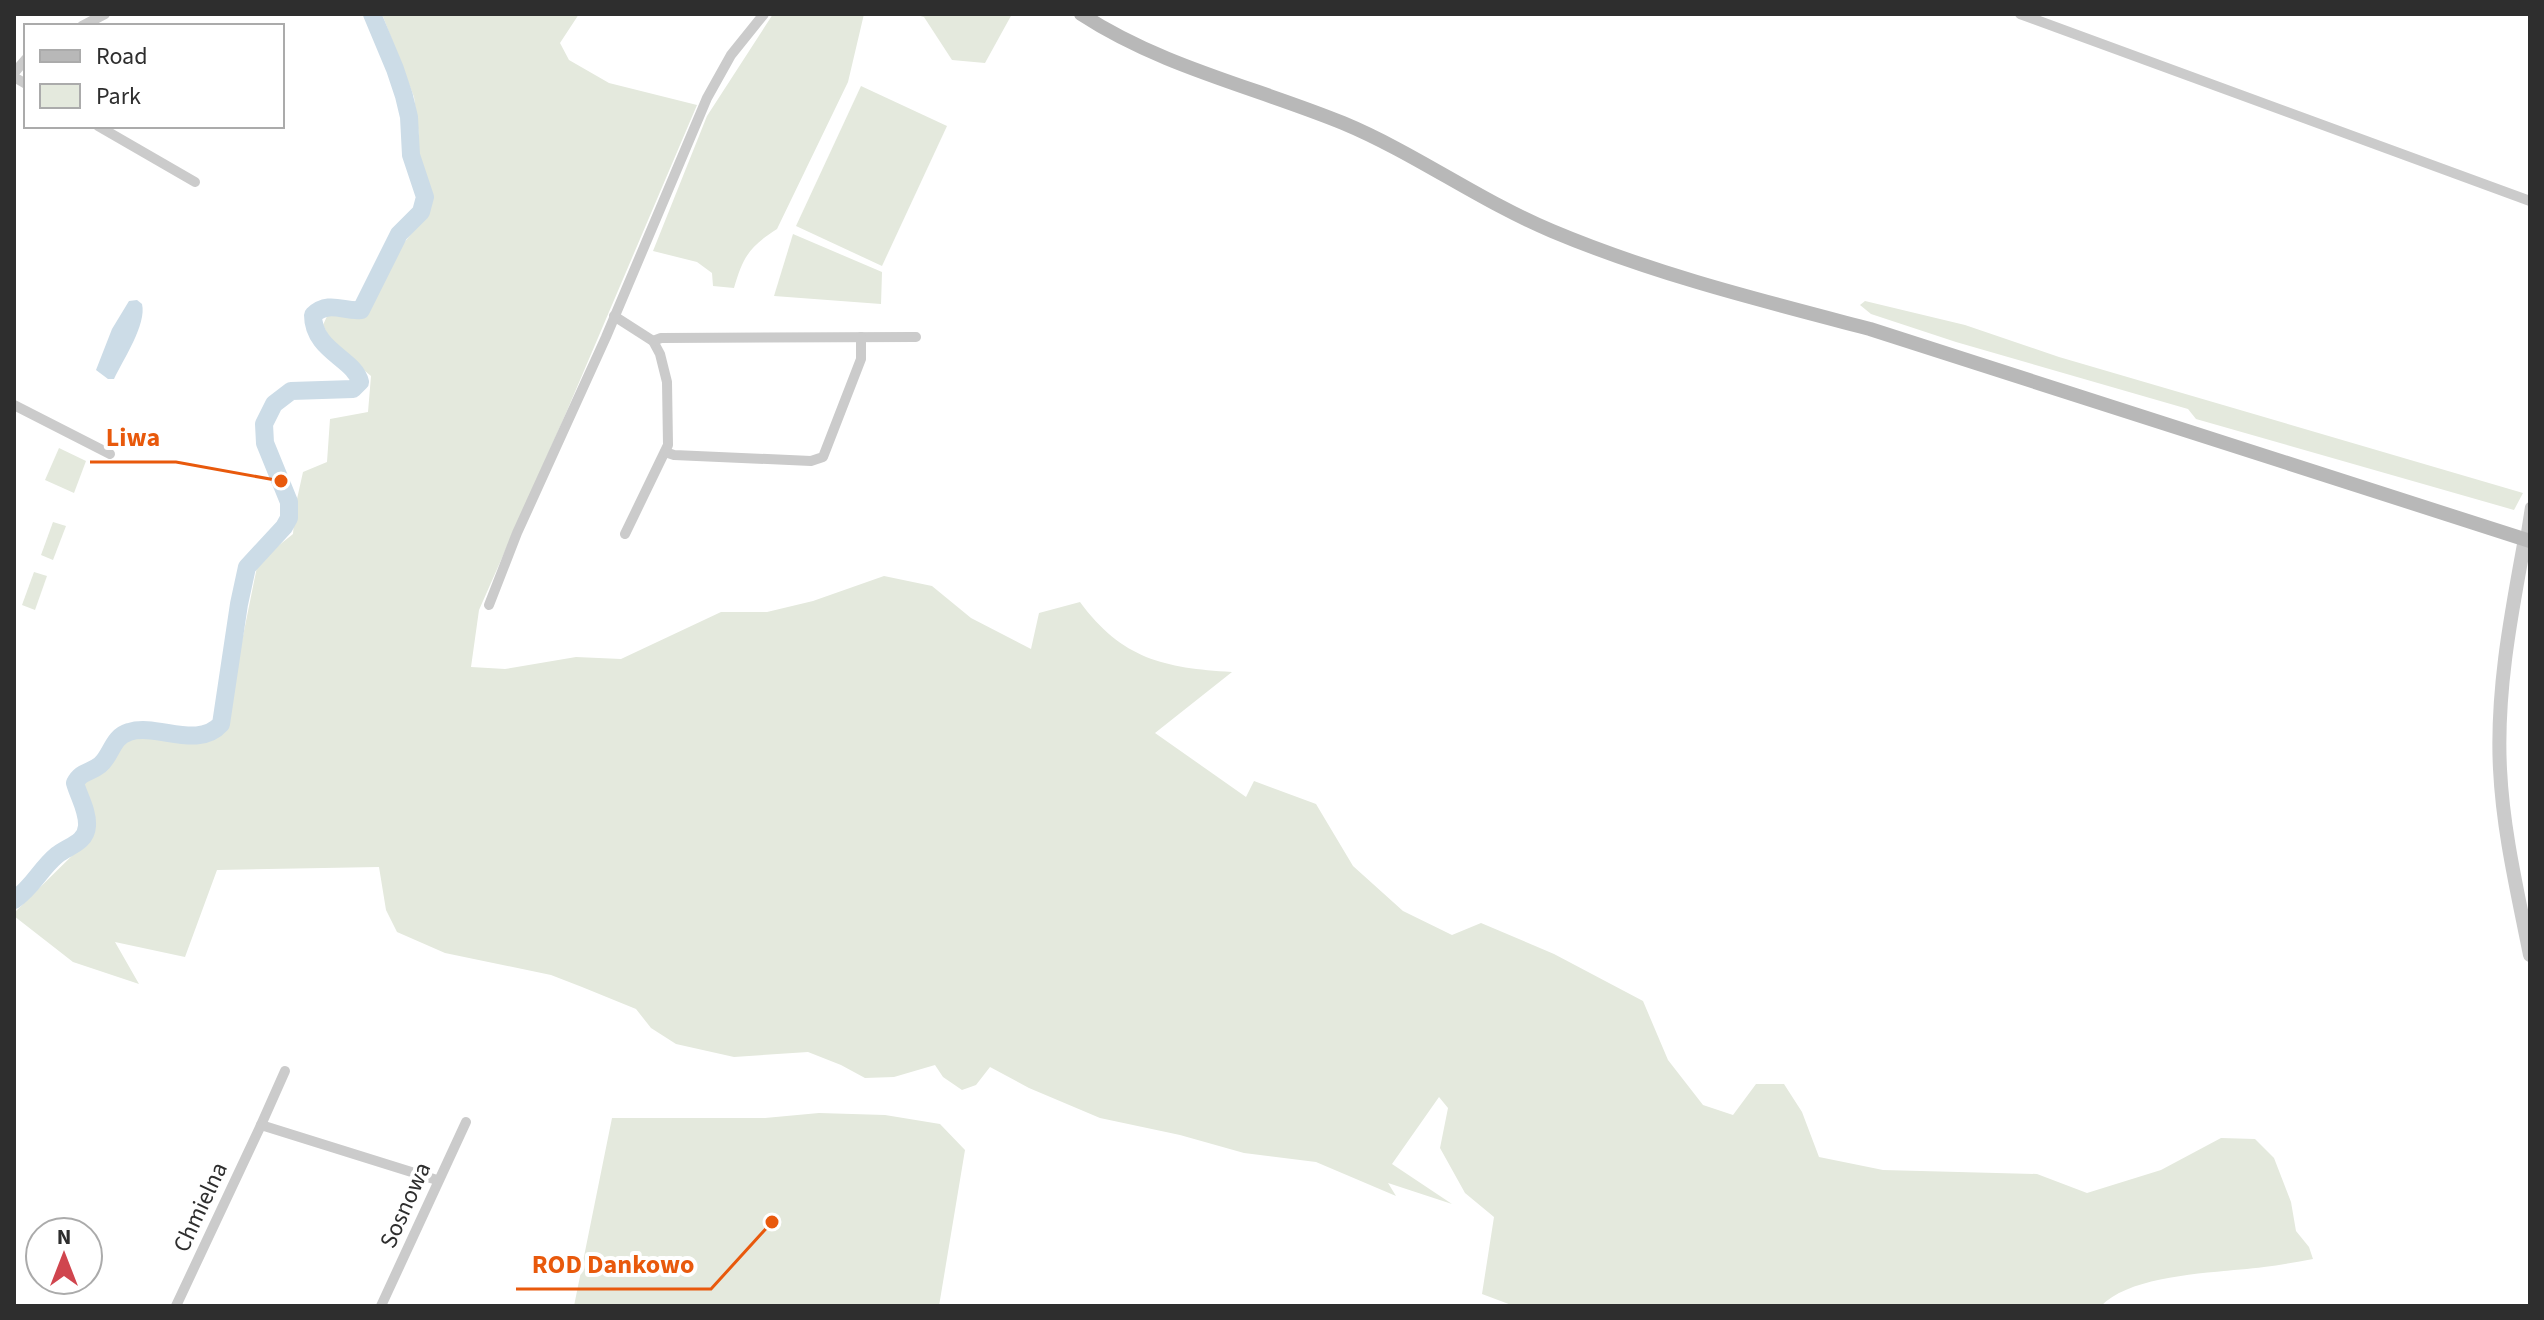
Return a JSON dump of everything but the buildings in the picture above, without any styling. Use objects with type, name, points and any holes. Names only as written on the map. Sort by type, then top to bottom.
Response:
[{"type":"main road","points":[[1081,14],[1170,61],[1362,132],[1531,222],[1614,255],[1778,305],[1870,329],[2527,540]]},
{"type":"street","points":[[86,24],[105,14]]},
{"type":"street","points":[[489,605],[517,533],[714,83],[731,55],[764,14]]},
{"type":"street","points":[[2020,14],[2530,201]]},
{"type":"street","points":[[101,128],[195,182]]},
{"type":"street","points":[[614,316],[653,341],[660,354],[667,382],[668,445],[625,534]]},
{"type":"street","points":[[665,452],[674,455],[811,461],[823,457],[861,359],[861,337]]},
{"type":"street","points":[[653,341],[661,338],[916,337]]},
{"type":"street","points":[[15,407],[110,454]]},
{"type":"street","points":[[2530,507],[2504,668],[2500,753],[2506,830],[2530,955]]},
{"type":"street","name":"Chmielna","points":[[176,1306],[285,1071]]},
{"type":"street","name":"Sosnowa","points":[[381,1306],[466,1122]]},
{"type":"street","points":[[261,1125],[437,1180]]},
{"type":"green space","points":[[382,14],[579,14],[560,43],[569,60],[609,83],[697,105],[479,610],[471,667],[505,669],[576,657],[621,659],[721,612],[767,612],[813,601],[884,576],[932,586],[971,618],[1031,649],[1039,613],[1080,602],[1112,636],[1146,657],[1185,667],[1232,672],[1155,733],[1246,797],[1254,781],[1316,804],[1353,866],[1403,911],[1452,935],[1481,923],[1554,954],[1643,1001],[1668,1060],[1703,1105],[1733,1115],[1756,1084],[1784,1084],[1802,1112],[1819,1157],[1883,1170],[2037,1174],[2087,1193],[2161,1170],[2221,1138],[2255,1139],[2274,1158],[2291,1202],[2296,1231],[2309,1247],[2313,1259],[2155,1281],[2115,1295],[2101,1306],[1514,1306],[1482,1294],[1494,1217],[1465,1193],[1440,1148],[1448,1108],[1439,1097],[1392,1164],[1452,1204],[1388,1183],[1396,1196],[1316,1162],[1244,1153],[1100,1118],[1029,1088],[990,1067],[976,1085],[962,1090],[943,1077],[935,1065],[894,1077],[865,1078],[808,1052],[734,1057],[676,1044],[651,1028],[636,1009],[551,975],[445,953],[397,932],[386,910],[379,867],[217,870],[185,957],[115,942],[139,984],[73,962],[14,913],[92,836],[80,783],[109,765],[121,743],[142,736],[189,742],[219,734],[229,705],[258,562],[293,534],[303,472],[327,462],[330,419],[368,412],[371,376],[332,343],[323,325],[328,314],[358,319],[403,244],[425,217],[428,181],[418,159],[419,136],[414,97]]},
{"type":"green space","points":[[773,14],[864,14],[848,82],[777,229],[748,254],[734,288],[713,286],[712,273],[697,262],[653,251],[707,116]]},
{"type":"green space","points":[[913,14],[1012,14],[985,63],[952,60],[924,17]]},
{"type":"green space","points":[[861,86],[947,126],[882,266],[796,226]]},
{"type":"green space","points":[[793,234],[882,272],[881,304],[774,296]]},
{"type":"green space","points":[[1865,301],[1965,325],[2059,357],[2523,493],[2514,510],[2196,419],[2188,409],[1956,342],[1871,314],[1860,305]]},
{"type":"green space","points":[[59,448],[86,461],[74,493],[45,480]]},
{"type":"green space","points":[[53,522],[66,526],[53,560],[41,555]]},
{"type":"green space","points":[[34,572],[47,576],[35,610],[22,605]]},
{"type":"green space","points":[[819,1113],[885,1115],[940,1124],[965,1150],[939,1306],[574,1306],[612,1118],[765,1118]]},
{"type":"shaded area","points":[[137,300],[142,304],[143,312],[138,332],[114,379],[108,379],[96,370],[112,329],[129,301]]},
{"type":"waterway","points":[[14,900],[51,860],[76,844],[86,832],[86,815],[75,783],[80,776],[104,761],[123,734],[140,730],[201,735],[221,724],[247,567],[289,518],[289,502],[265,443],[264,424],[274,404],[291,391],[353,389],[360,382],[351,367],[320,337],[313,315],[331,307],[361,310],[399,234],[421,212],[425,197],[411,155],[409,117],[404,96],[372,14]]},
{"type":"place","name":"Liwa","points":[[281,481]]},
{"type":"place","name":"ROD Dankowo","points":[[772,1222]]}]
